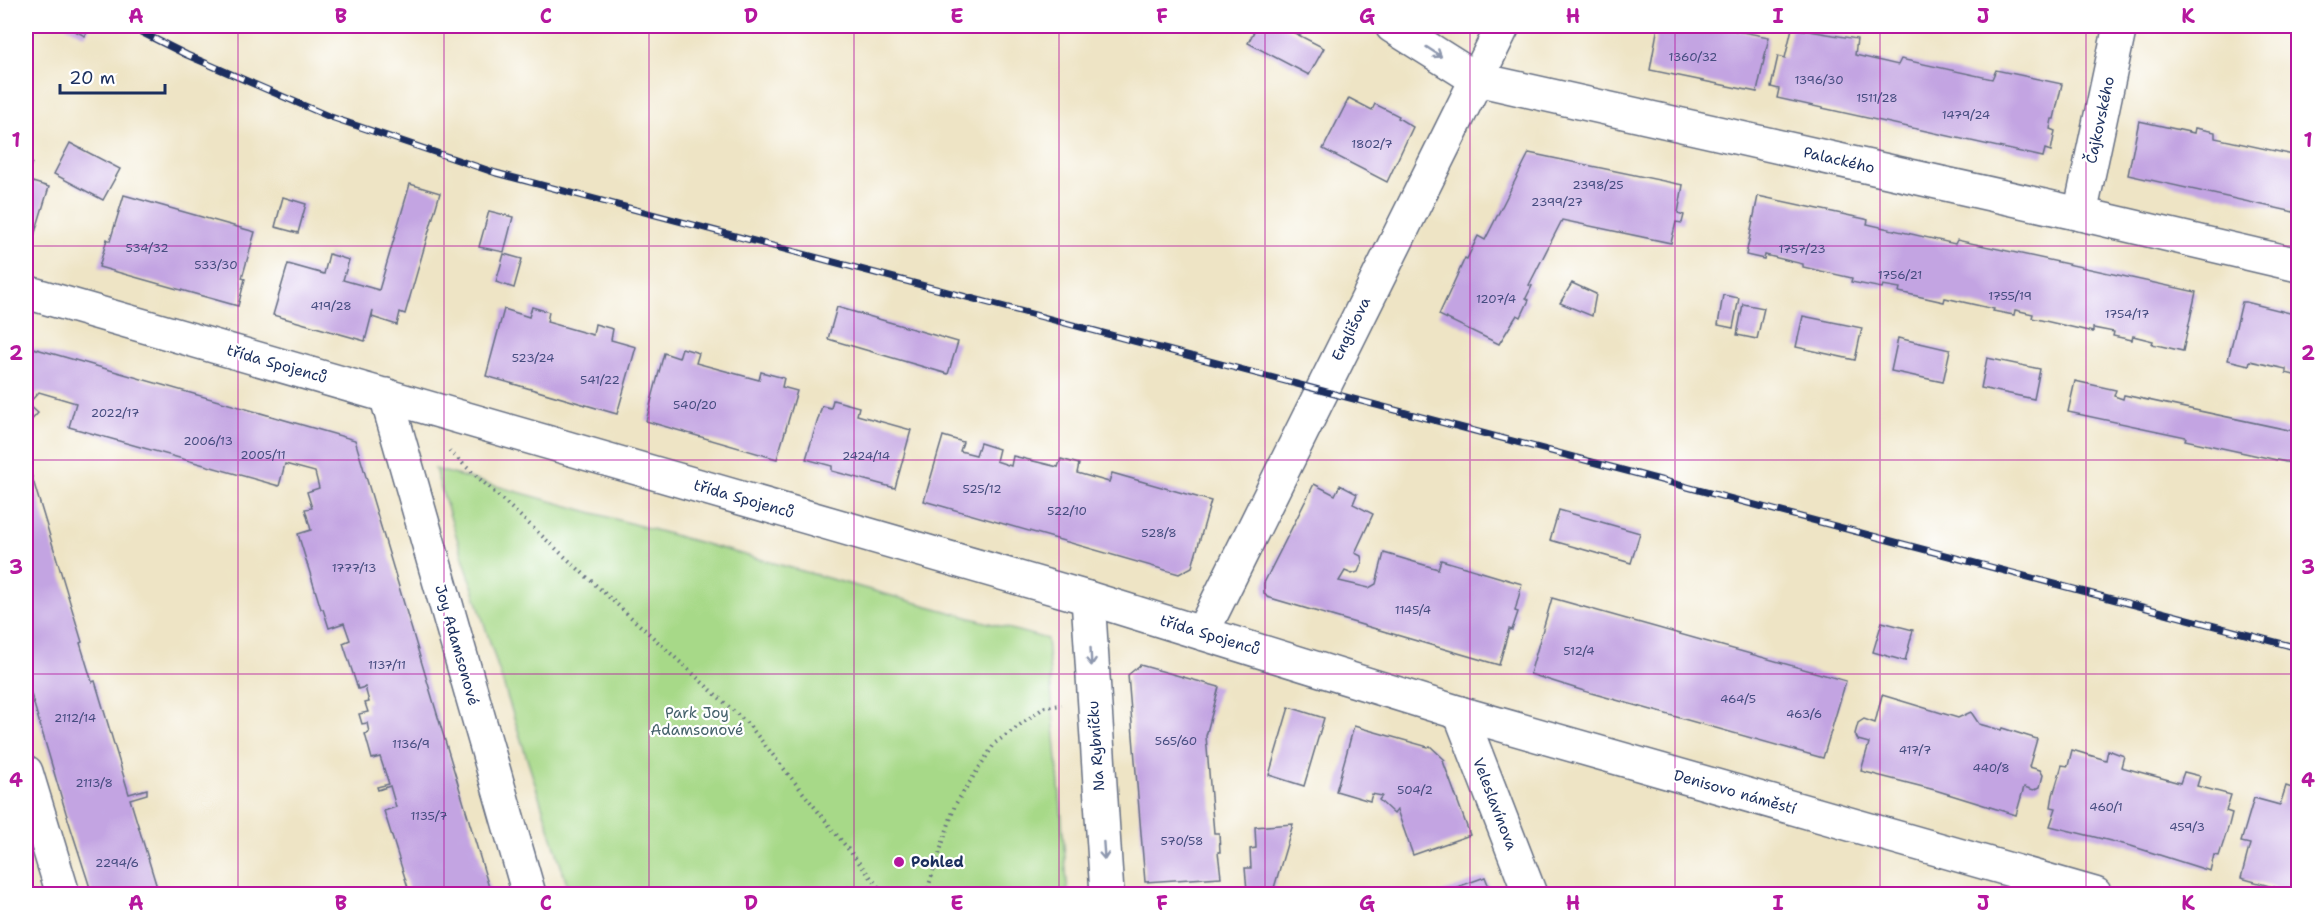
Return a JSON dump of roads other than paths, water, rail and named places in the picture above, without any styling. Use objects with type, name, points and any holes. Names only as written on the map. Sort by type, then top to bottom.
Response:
[{"type":"street","name":"Palackého","points":[[1392,26],[1476,79],[2298,265]]},
{"type":"street","name":"Englišova","points":[[1202,633],[1503,26]]},
{"type":"street","name":"Čajkovského","points":[[2080,214],[2120,26]]},
{"type":"street","name":"třída Spojenců","points":[[28,296],[386,395],[1088,598],[1460,713]]},
{"type":"street","name":"Joy Adamsonové","points":[[386,395],[529,894]]},
{"type":"street","name":"Na Rybníčku","points":[[1088,598],[1107,894]]},
{"type":"street","name":"Denisovo náměstí","points":[[1460,713],[2095,894]]},
{"type":"street","name":"Veleslavínova","points":[[1460,713],[1530,894]]},
{"type":"street","points":[[26,772],[63,894]]},
{"type":"railway","points":[[129,26],[187,55],[328,116],[496,173],[2298,648]]},
{"type":"place","name":"Pohled","points":[[899,862]]},
{"type":"park label","name":"Park Joy Adamsonové","points":[[697,722]]}]
